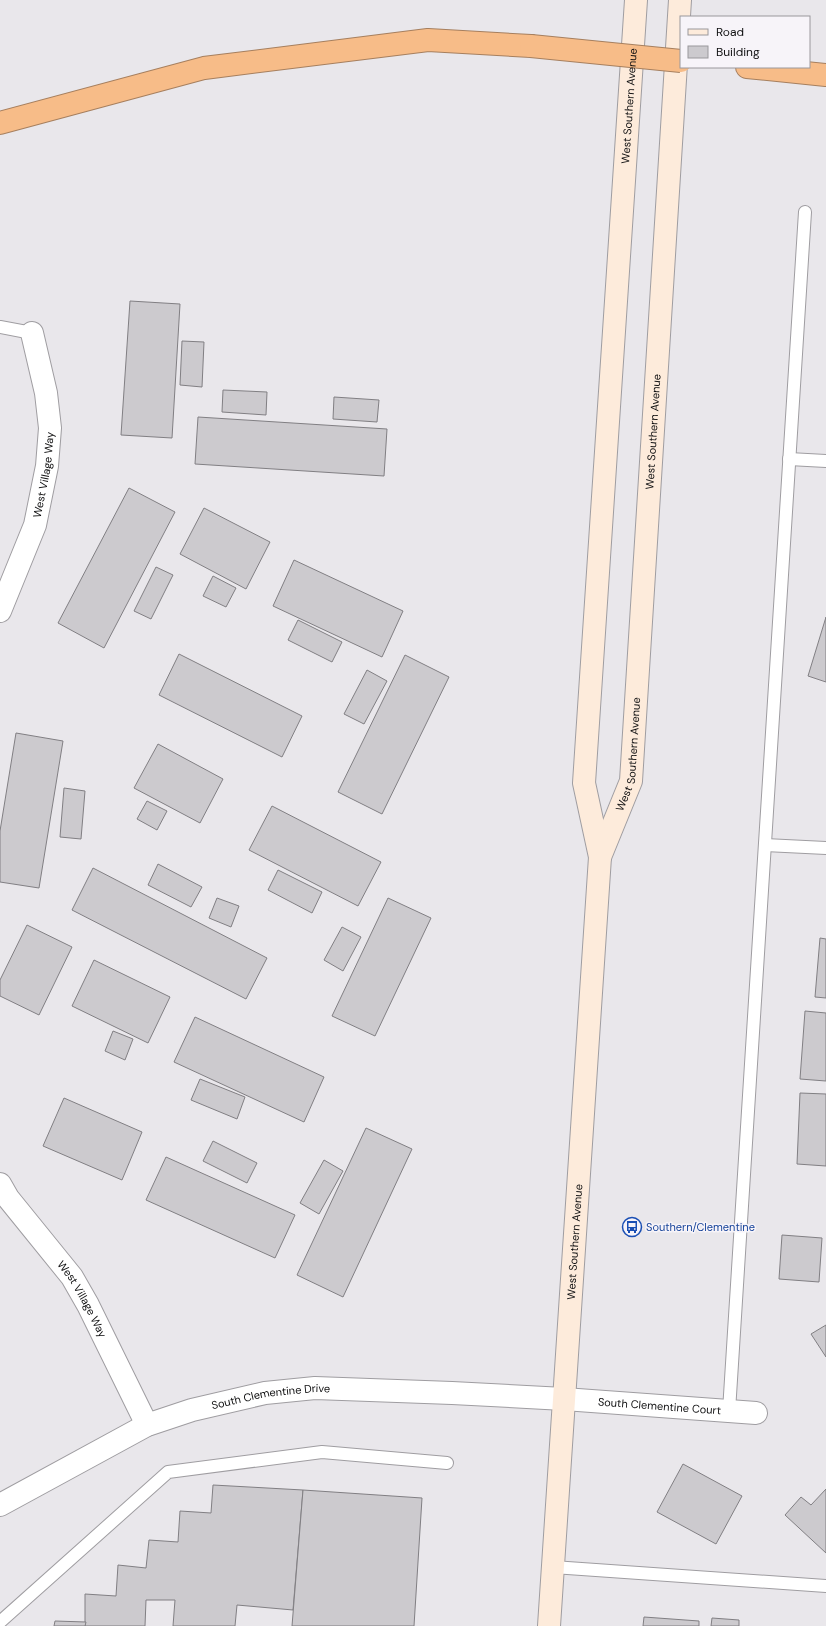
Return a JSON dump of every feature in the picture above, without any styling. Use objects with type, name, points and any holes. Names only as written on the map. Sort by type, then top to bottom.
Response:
[{"type":"highway","points":[[0,123],[204,68],[428,40],[531,46],[680,61]]},
{"type":"highway","points":[[758,68],[826,75]]},
{"type":"main road","name":"West Southern Avenue","points":[[549,1626],[600,857],[584,783],[636,0]]},
{"type":"main road","name":"West Southern Avenue","points":[[600,857],[631,781],[680,0]]},
{"type":"street","name":"West Village Way","points":[[0,612],[35,525],[47,466],[50,428],[46,400],[32,333]]},
{"type":"street","name":"West Village Way","points":[[0,1184],[8,1198],[72,1277],[88,1305],[147,1425]]},
{"type":"street","name":"South Clementine Drive","points":[[0,1505],[147,1425],[192,1410],[265,1393],[315,1388],[564,1399]]},
{"type":"street","name":"South Clementine Court","points":[[564,1399],[756,1413]]},
{"type":"lane","points":[[729,1411],[805,212]]},
{"type":"lane","points":[[0,327],[32,333]]},
{"type":"lane","points":[[790,459],[826,461]]},
{"type":"lane","points":[[765,845],[826,848]]},
{"type":"lane","points":[[0,1622],[168,1472],[322,1452],[447,1463]]},
{"type":"lane","points":[[553,1567],[826,1586]]},
{"type":"building","points":[[130,301],[180,304],[172,438],[121,435]]},
{"type":"building","points":[[182,341],[204,342],[202,387],[180,385]]},
{"type":"building","points":[[223,390],[267,392],[266,415],[222,412]]},
{"type":"building","points":[[334,397],[379,400],[377,422],[333,419]]},
{"type":"building","points":[[198,417],[387,429],[384,476],[195,464]]},
{"type":"building","points":[[129,488],[175,512],[104,648],[58,623]]},
{"type":"building","points":[[204,508],[270,542],[246,589],[180,554]]},
{"type":"building","points":[[294,560],[403,611],[382,657],[273,606]]},
{"type":"building","points":[[156,567],[173,575],[151,619],[134,611]]},
{"type":"building","points":[[213,576],[236,588],[226,607],[203,596]]},
{"type":"building","points":[[826,617],[826,682],[808,676]]},
{"type":"building","points":[[298,620],[342,642],[332,662],[288,640]]},
{"type":"building","points":[[179,654],[302,716],[282,757],[159,695]]},
{"type":"building","points":[[405,655],[449,677],[382,814],[338,792]]},
{"type":"building","points":[[367,670],[387,681],[364,724],[344,714]]},
{"type":"building","points":[[16,733],[63,741],[39,888],[0,882],[0,831]]},
{"type":"building","points":[[158,744],[223,779],[200,823],[134,788]]},
{"type":"building","points":[[64,788],[85,791],[81,839],[60,837]]},
{"type":"building","points":[[147,801],[167,811],[157,830],[137,819]]},
{"type":"building","points":[[272,806],[381,862],[358,906],[249,850]]},
{"type":"building","points":[[158,864],[202,887],[191,907],[148,885]]},
{"type":"building","points":[[93,868],[267,958],[246,999],[72,910]]},
{"type":"building","points":[[278,870],[322,892],[312,913],[268,890]]},
{"type":"building","points":[[217,898],[239,906],[231,927],[209,918]]},
{"type":"building","points":[[388,898],[431,918],[375,1036],[332,1016]]},
{"type":"building","points":[[27,925],[72,947],[39,1015],[0,996],[0,980]]},
{"type":"building","points":[[342,927],[361,937],[343,971],[324,960]]},
{"type":"building","points":[[820,938],[826,939],[826,998],[815,997]]},
{"type":"building","points":[[94,960],[170,997],[148,1043],[72,1006]]},
{"type":"building","points":[[805,1011],[826,1013],[826,1081],[800,1079]]},
{"type":"building","points":[[195,1017],[324,1077],[304,1122],[174,1062]]},
{"type":"building","points":[[113,1031],[133,1039],[125,1060],[105,1051]]},
{"type":"building","points":[[200,1079],[245,1097],[237,1119],[191,1100]]},
{"type":"building","points":[[800,1093],[826,1094],[826,1166],[797,1164]]},
{"type":"building","points":[[64,1098],[142,1132],[122,1180],[43,1146]]},
{"type":"building","points":[[366,1128],[412,1149],[343,1297],[297,1275]]},
{"type":"building","points":[[213,1141],[257,1163],[247,1183],[203,1161]]},
{"type":"building","points":[[166,1157],[295,1215],[275,1258],[146,1200]]},
{"type":"building","points":[[324,1160],[343,1171],[319,1214],[300,1203]]},
{"type":"building","points":[[782,1235],[822,1238],[819,1282],[779,1279]]},
{"type":"building","points":[[826,1325],[826,1357],[811,1334]]},
{"type":"building","points":[[683,1464],[742,1496],[716,1544],[657,1512]]},
{"type":"building","points":[[213,1485],[303,1490],[293,1610],[237,1605],[235,1626],[173,1626],[175,1600],[146,1600],[145,1626],[85,1626],[85,1594],[116,1596],[118,1565],[146,1568],[149,1540],[178,1542],[180,1511],[211,1513]]},
{"type":"building","points":[[826,1489],[826,1553],[785,1515],[801,1497],[811,1505]]},
{"type":"building","points":[[303,1490],[422,1498],[414,1626],[292,1626]]},
{"type":"building","points":[[644,1617],[699,1621],[699,1626],[643,1626]]},
{"type":"building","points":[[712,1618],[739,1620],[739,1626],[711,1626]]},
{"type":"building","points":[[55,1621],[86,1622],[85,1626],[54,1626]]},
{"type":"place","name":"Southern/Clementine","points":[[632,1227]]}]
